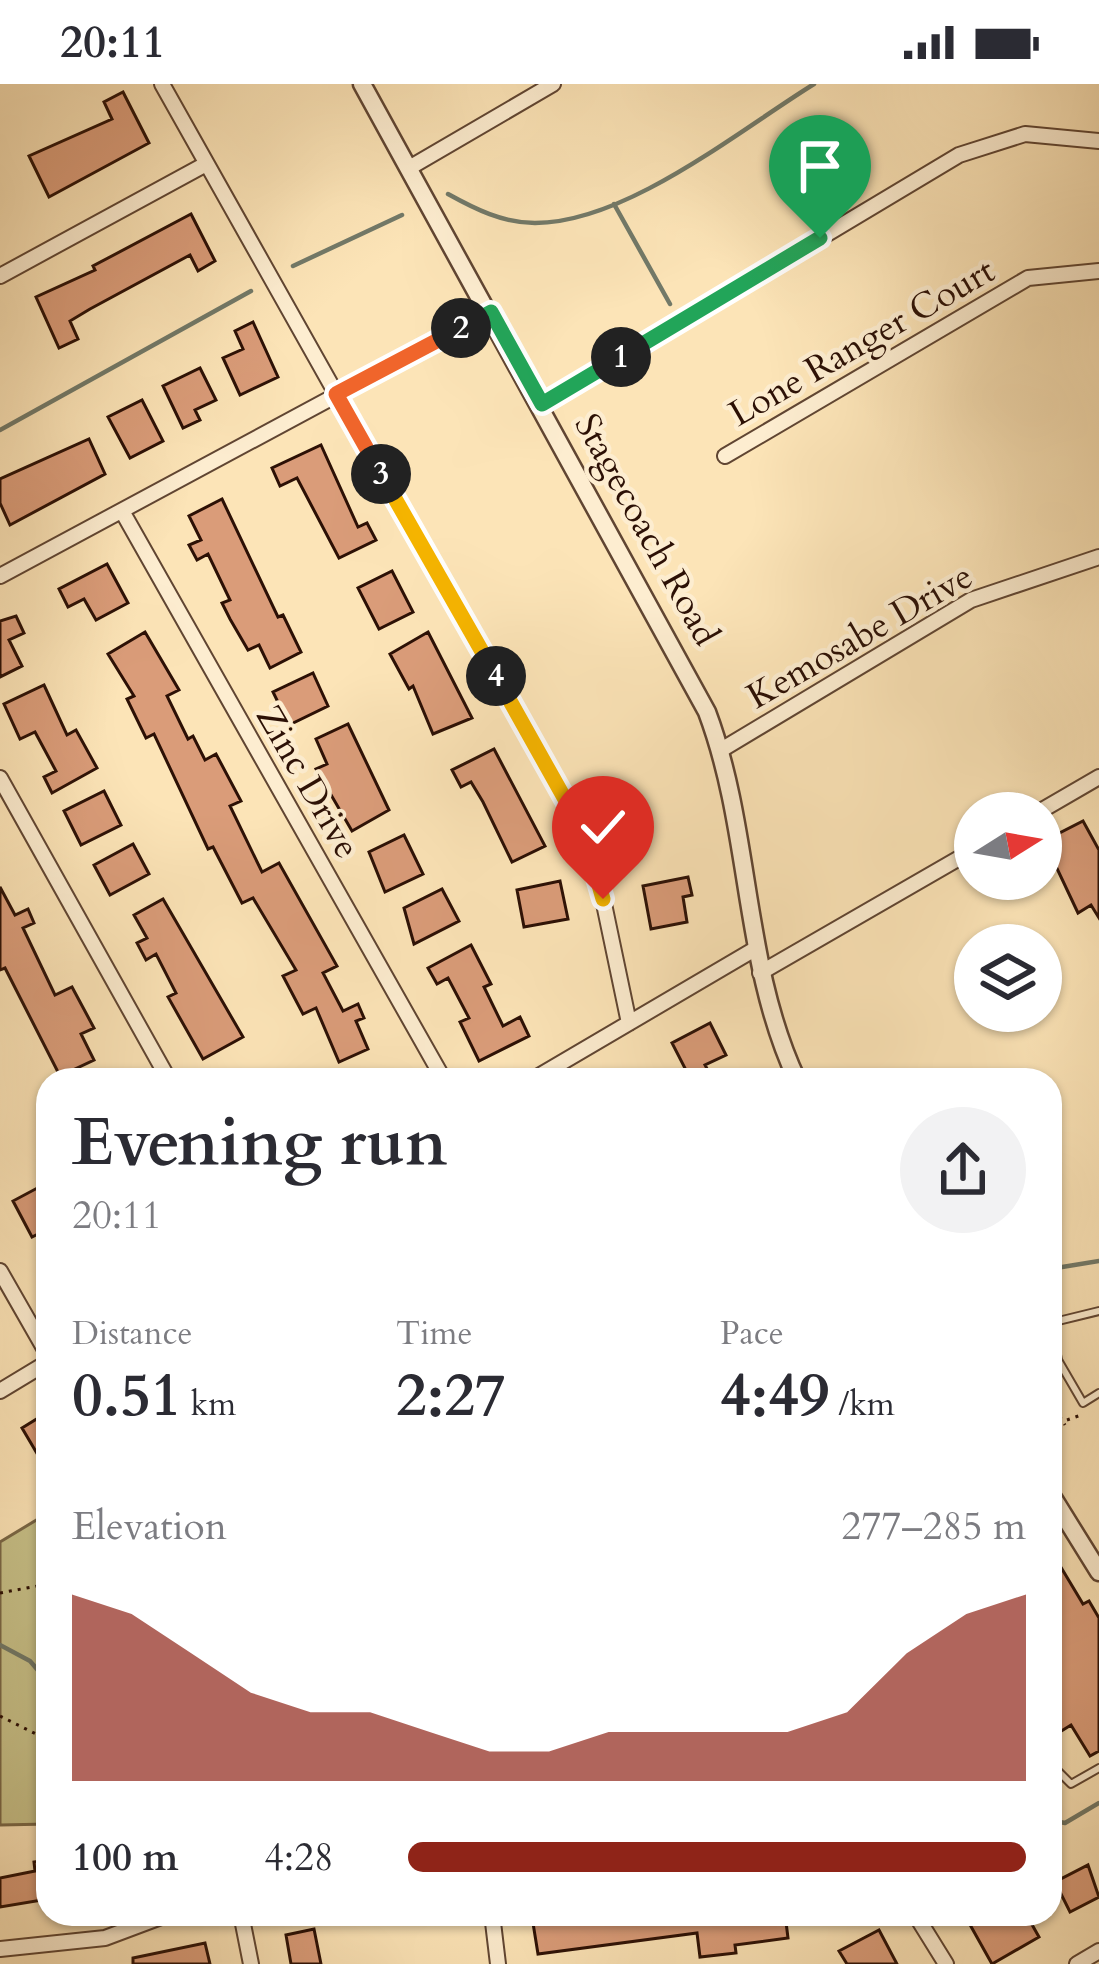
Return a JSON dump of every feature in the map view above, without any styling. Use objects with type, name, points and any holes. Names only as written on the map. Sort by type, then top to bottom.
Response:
[{"type":"street","points":[[162,84],[584,833],[595,861],[629,1023]]},
{"type":"street","name":"Stagecoach Road","points":[[362,84],[685,664],[721,750],[760,974],[793,1068]]},
{"type":"street","points":[[410,169],[553,84]]},
{"type":"street","points":[[542,404],[959,154],[1024,134],[1099,142]]},
{"type":"street","points":[[0,276],[206,164]]},
{"type":"street","name":"Lone Ranger Court","points":[[725,456],[1028,278],[1099,271]]},
{"type":"street","points":[[0,576],[491,312]]},
{"type":"street","name":"Zinc Drive","points":[[122,511],[437,1068]]},
{"type":"street","name":"Kemosabe Drive","points":[[721,750],[971,600],[1099,557]]},
{"type":"street","points":[[1062,798],[1099,777]]},
{"type":"street","points":[[0,778],[162,1068]]},
{"type":"street","points":[[760,974],[954,861]]},
{"type":"street","points":[[552,1068],[755,950]]},
{"type":"street","points":[[0,1270],[36,1336]]},
{"type":"street","points":[[0,1391],[36,1366]]},
{"type":"street","points":[[1062,1512],[1099,1572]]},
{"type":"street","points":[[0,1949],[128,1932],[142,1926]]},
{"type":"street","points":[[243,1926],[251,1964]]},
{"type":"street","points":[[493,1926],[498,1964]]},
{"type":"street","points":[[922,1926],[946,1964]]},
{"type":"street","points":[[30,1946],[32,1964]]},
{"type":"street","points":[[1077,1964],[1099,1951]]},
{"type":"lane","points":[[1062,1320],[1099,1311]]},
{"type":"lane","points":[[1062,1367],[1083,1402],[1099,1393]]},
{"type":"lane","points":[[1062,1775],[1071,1784],[1099,1768]]},
{"type":"path","points":[[1062,1425],[1088,1410],[1083,1402]]},
{"type":"path","points":[[1062,1420],[1065,1425]]},
{"type":"path","points":[[0,1593],[36,1586]]},
{"type":"path","points":[[0,1716],[36,1734]]},
{"type":"shaded area","points":[[36,1520],[36,1824],[0,1825],[0,1542]]},
{"type":"building","points":[[123,92],[149,143],[49,197],[29,156],[112,119],[104,102]]},
{"type":"building","points":[[191,214],[215,261],[198,271],[190,255],[90,309],[70,321],[78,339],[59,348],[36,297],[95,270],[93,266]]},
{"type":"building","points":[[253,322],[278,377],[240,395],[223,358],[243,349],[235,331]]},
{"type":"building","points":[[200,368],[216,400],[195,410],[200,420],[183,428],[163,386]]},
{"type":"building","points":[[142,400],[163,441],[130,458],[108,417]]},
{"type":"building","points":[[89,439],[105,474],[10,525],[0,503],[0,479]]},
{"type":"building","points":[[321,445],[358,527],[367,523],[376,540],[339,558],[297,478],[280,486],[272,468]]},
{"type":"building","points":[[222,499],[278,617],[283,615],[301,652],[270,668],[259,645],[248,650],[230,619],[222,603],[230,600],[208,554],[197,560],[189,545],[201,540],[189,516]]},
{"type":"building","points":[[107,564],[128,603],[96,620],[84,599],[68,607],[59,589]]},
{"type":"building","points":[[392,571],[413,612],[379,629],[358,588]]},
{"type":"building","points":[[16,616],[24,633],[9,640],[22,666],[0,677],[0,621]]},
{"type":"building","points":[[145,632],[179,690],[167,696],[188,739],[193,736],[205,760],[216,754],[241,801],[230,806],[262,872],[279,863],[337,966],[323,973],[343,1011],[358,1004],[364,1018],[356,1021],[368,1049],[339,1062],[316,1008],[303,1014],[283,976],[296,970],[253,898],[242,903],[213,847],[208,849],[154,734],[146,738],[127,699],[134,696],[108,654]]},
{"type":"building","points":[[428,632],[472,718],[433,734],[413,686],[409,689],[390,654]]},
{"type":"building","points":[[313,673],[328,706],[289,725],[273,692]]},
{"type":"building","points":[[44,685],[67,735],[76,730],[97,768],[52,793],[44,777],[56,771],[35,732],[20,739],[4,704]]},
{"type":"building","points":[[348,724],[389,810],[352,831],[316,769],[327,764],[316,739]]},
{"type":"building","points":[[494,749],[545,846],[512,862],[471,782],[461,787],[452,770]]},
{"type":"building","points":[[104,791],[121,825],[81,845],[64,811]]},
{"type":"building","points":[[1083,821],[1099,850],[1099,918],[1091,905],[1078,913],[1062,879],[1062,832]]},
{"type":"building","points":[[404,835],[423,874],[385,892],[369,852]]},
{"type":"building","points":[[133,844],[149,874],[110,895],[94,865]]},
{"type":"building","points":[[688,877],[692,895],[683,897],[687,922],[651,929],[643,886]]},
{"type":"building","points":[[560,881],[568,919],[524,927],[517,890]]},
{"type":"building","points":[[0,887],[15,915],[28,909],[34,923],[23,928],[55,995],[72,987],[94,1028],[81,1034],[94,1060],[77,1068],[56,1068],[5,968],[0,970]]},
{"type":"building","points":[[442,889],[459,921],[414,944],[404,908]]},
{"type":"building","points":[[163,899],[243,1037],[203,1059],[168,997],[176,993],[156,954],[146,960],[137,943],[147,938],[134,915]]},
{"type":"building","points":[[471,945],[491,984],[484,987],[503,1026],[520,1017],[529,1036],[479,1061],[460,1022],[469,1018],[448,978],[437,984],[428,968]]},
{"type":"building","points":[[710,1023],[726,1055],[707,1068],[685,1068],[672,1043]]},
{"type":"building","points":[[36,1189],[36,1235],[32,1237],[13,1201]]},
{"type":"building","points":[[36,1419],[36,1452],[22,1428]]},
{"type":"building","points":[[1062,1569],[1083,1604],[1089,1601],[1099,1618],[1099,1751],[1090,1756],[1071,1725],[1062,1731]]},
{"type":"building","points":[[36,1862],[36,1901],[0,1907],[0,1878],[35,1871]]},
{"type":"building","points":[[1088,1865],[1099,1897],[1070,1912],[1062,1896],[1062,1878]]},
{"type":"building","points":[[533,1926],[786,1926],[788,1938],[735,1945],[736,1953],[700,1957],[697,1933],[538,1954]]},
{"type":"building","points":[[971,1926],[1033,1926],[1039,1937],[992,1964]]},
{"type":"building","points":[[314,1929],[321,1964],[291,1964],[286,1935]]},
{"type":"building","points":[[879,1930],[897,1964],[847,1964],[839,1951]]},
{"type":"building","points":[[205,1943],[210,1964],[133,1964],[133,1958]]},
{"type":"waterway","points":[[448,194],[512,221],[570,219],[606,208],[680,171],[814,84]]},
{"type":"waterway","points":[[614,204],[670,304]]},
{"type":"waterway","points":[[293,266],[402,215]]},
{"type":"waterway","points":[[0,430],[251,291]]},
{"type":"waterway","points":[[1062,1267],[1099,1261]]},
{"type":"waterway","points":[[0,1645],[36,1668]]},
{"type":"waterway","points":[[1062,1822],[1099,1803]]},
{"type":"route","points":[[603,899],[584,833],[336,394],[491,312],[542,404],[820,238]]}]
